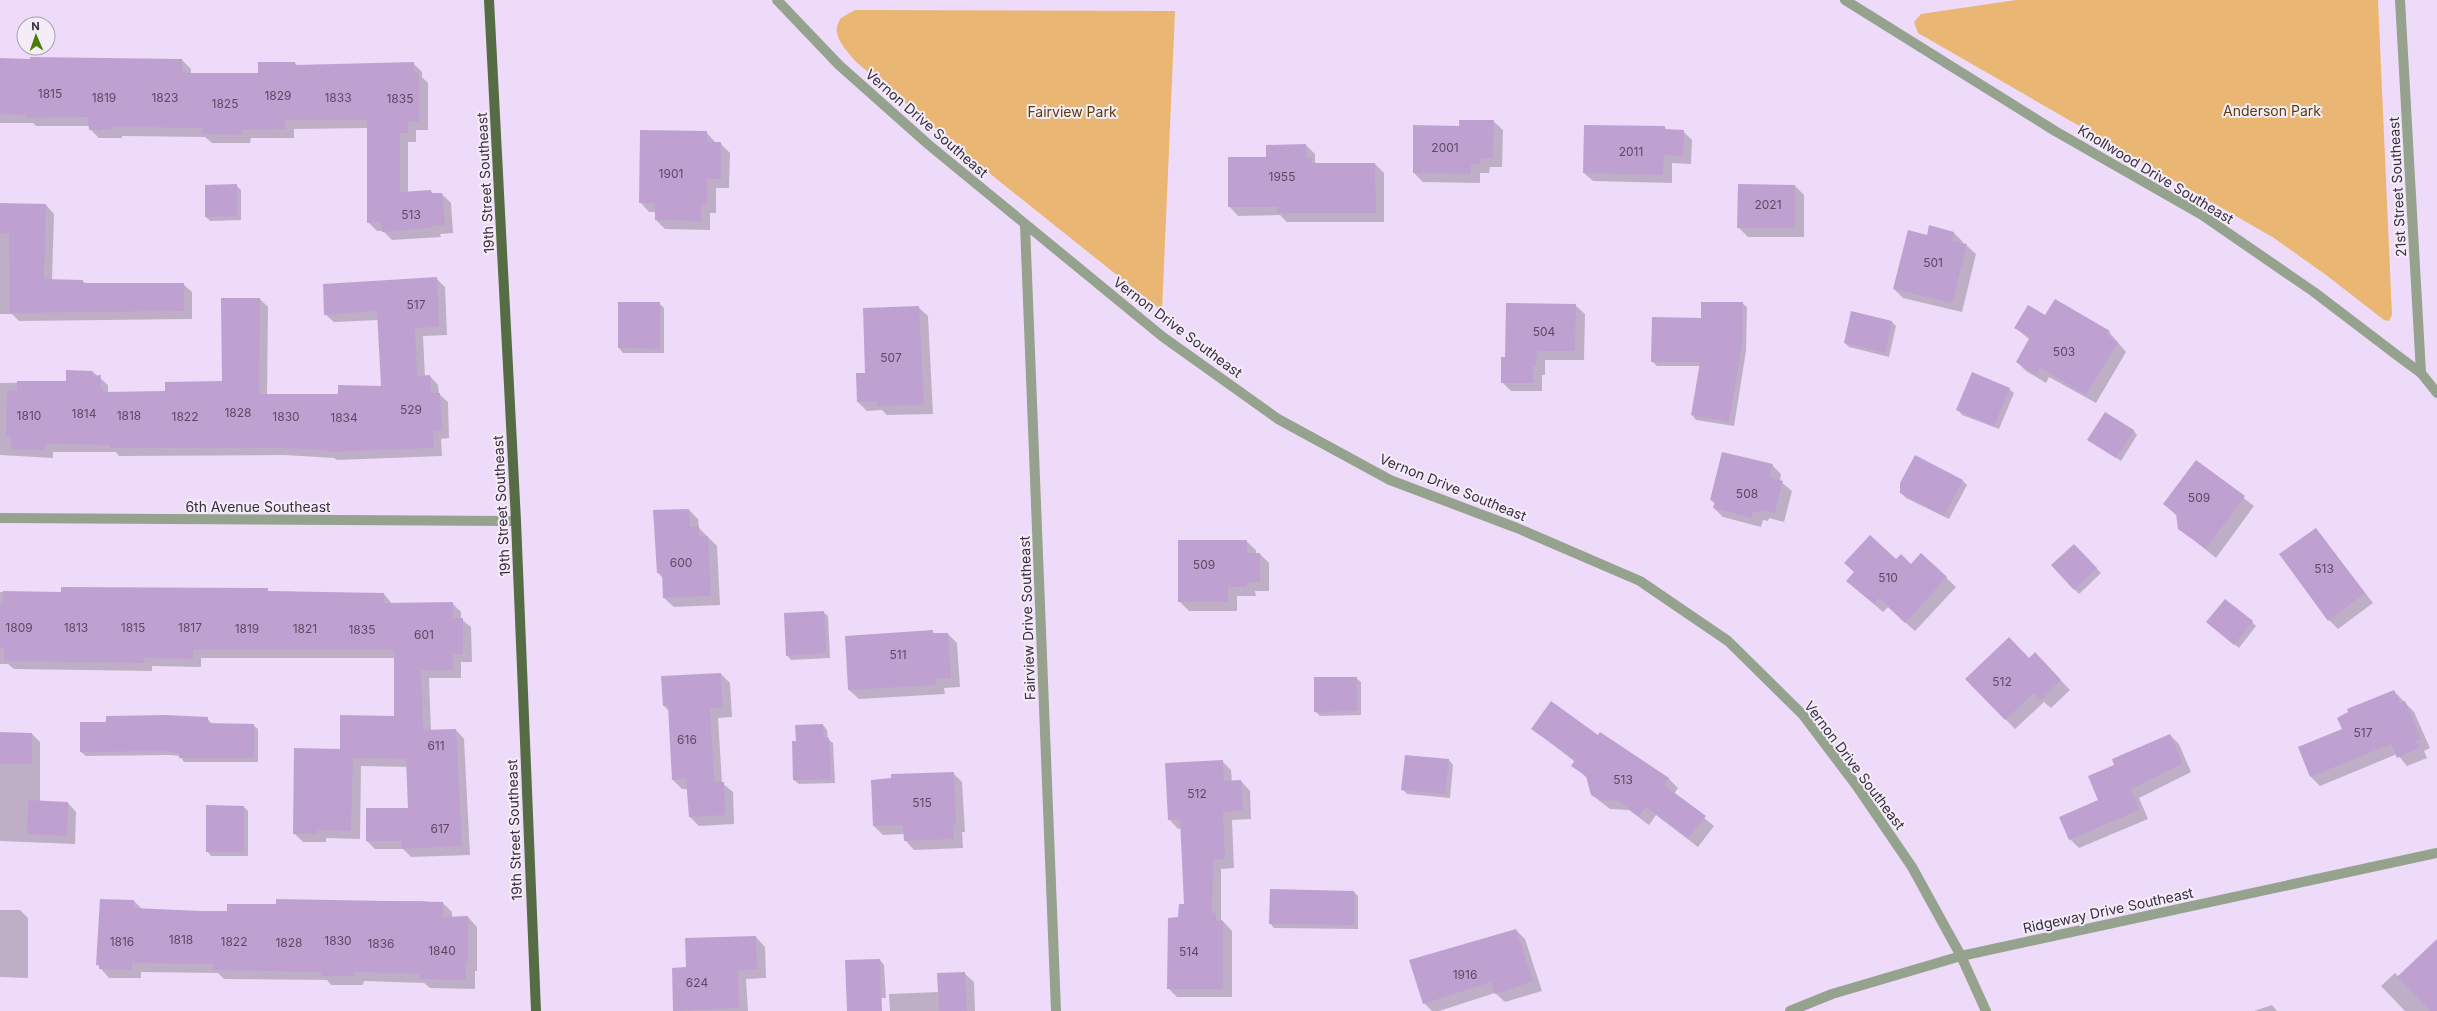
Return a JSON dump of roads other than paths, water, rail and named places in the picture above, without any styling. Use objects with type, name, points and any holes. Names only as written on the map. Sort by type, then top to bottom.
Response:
[{"type":"main road","name":"19th Street Southeast","points":[[489,0],[516,521],[536,1011]]},
{"type":"street","name":"Vernon Drive Southeast","points":[[778,0],[839,65],[1025,225],[1163,337],[1278,420],[1390,480],[1517,528],[1640,581],[1728,641],[1803,715],[1856,785],[1912,867],[1961,956],[1986,1011]]},
{"type":"street","name":"Knollwood Drive Southeast","points":[[1845,0],[2055,130],[2202,215],[2314,292],[2421,373],[2437,393]]},
{"type":"street","name":"21st Street Southeast","points":[[2400,0],[2421,373]]},
{"type":"street","name":"Fairview Drive Southeast","points":[[1025,225],[1056,1011]]},
{"type":"street","name":"6th Avenue Southeast","points":[[0,518],[516,521]]},
{"type":"street","name":"Ridgeway Drive Southeast","points":[[1790,1011],[1832,994],[1961,956],[2437,853]]},
{"type":"park label","name":"Anderson Park","points":[[2272,110]]},
{"type":"park label","name":"Fairview Park","points":[[1072,111]]}]
